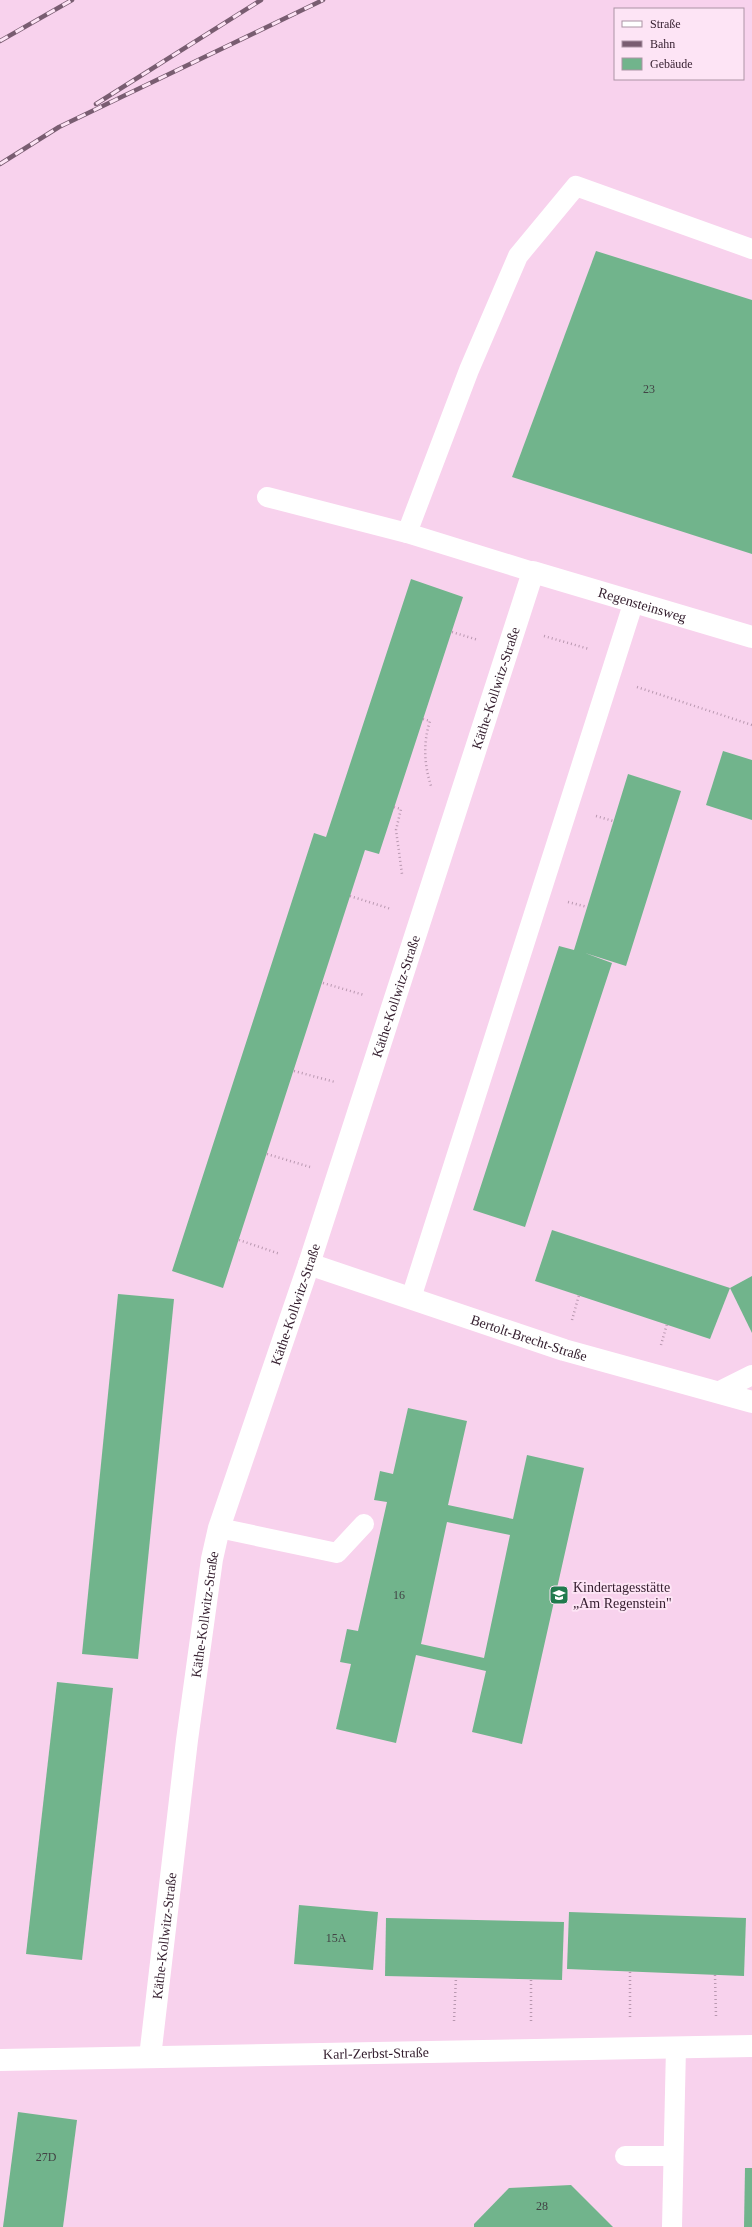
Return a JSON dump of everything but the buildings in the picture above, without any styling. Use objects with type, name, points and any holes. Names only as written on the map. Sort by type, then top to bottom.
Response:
[{"type":"street","name":"Regensteinsweg","points":[[533,572],[752,637]]},
{"type":"street","name":"Käthe-Kollwitz-Straße","points":[[150,2057],[188,1732],[212,1559],[219,1528],[309,1264],[533,572]]},
{"type":"street","name":"Bertolt-Brecht-Straße","points":[[309,1264],[564,1350],[752,1402]]},
{"type":"street","name":"Karl-Zerbst-Straße","points":[[0,2060],[752,2046]]},
{"type":"lane","points":[[407,533],[469,370],[518,256],[576,186],[752,249]]},
{"type":"lane","points":[[267,496],[407,533],[533,572]]},
{"type":"lane","points":[[411,1298],[634,601]]},
{"type":"lane","points":[[718,1392],[752,1375]]},
{"type":"lane","points":[[219,1528],[337,1553],[364,1524]]},
{"type":"lane","points":[[672,2227],[672,2156],[676,2047]]},
{"type":"lane","points":[[625,2156],[672,2156]]},
{"type":"path","points":[[515,627],[616,657]]},
{"type":"path","points":[[610,678],[752,725]]},
{"type":"path","points":[[423,719],[430,721],[426,734],[425,767],[431,787],[461,795]]},
{"type":"path","points":[[394,807],[401,809],[396,830],[402,875],[432,884]]},
{"type":"path","points":[[350,896],[366,901]]},
{"type":"path","points":[[323,983],[338,988]]},
{"type":"path","points":[[294,1071],[309,1075]]},
{"type":"path","points":[[267,1154],[282,1158]]},
{"type":"path","points":[[238,1240],[255,1246]]},
{"type":"path","points":[[574,1313],[579,1295]]},
{"type":"path","points":[[662,1342],[667,1324]]},
{"type":"path","points":[[629,2048],[630,1972]]},
{"type":"path","points":[[715,1975],[716,2046]]},
{"type":"path","points":[[453,2051],[456,1978]]},
{"type":"path","points":[[531,1979],[531,2050]]},
{"type":"railway","points":[[0,41],[72,0]]},
{"type":"railway","points":[[96,104],[261,0]]},
{"type":"railway","points":[[0,164],[59,127],[323,0]]},
{"type":"place","name":"Kindertagesstätte „Am Regenstein\"","points":[[559,1595]]}]
